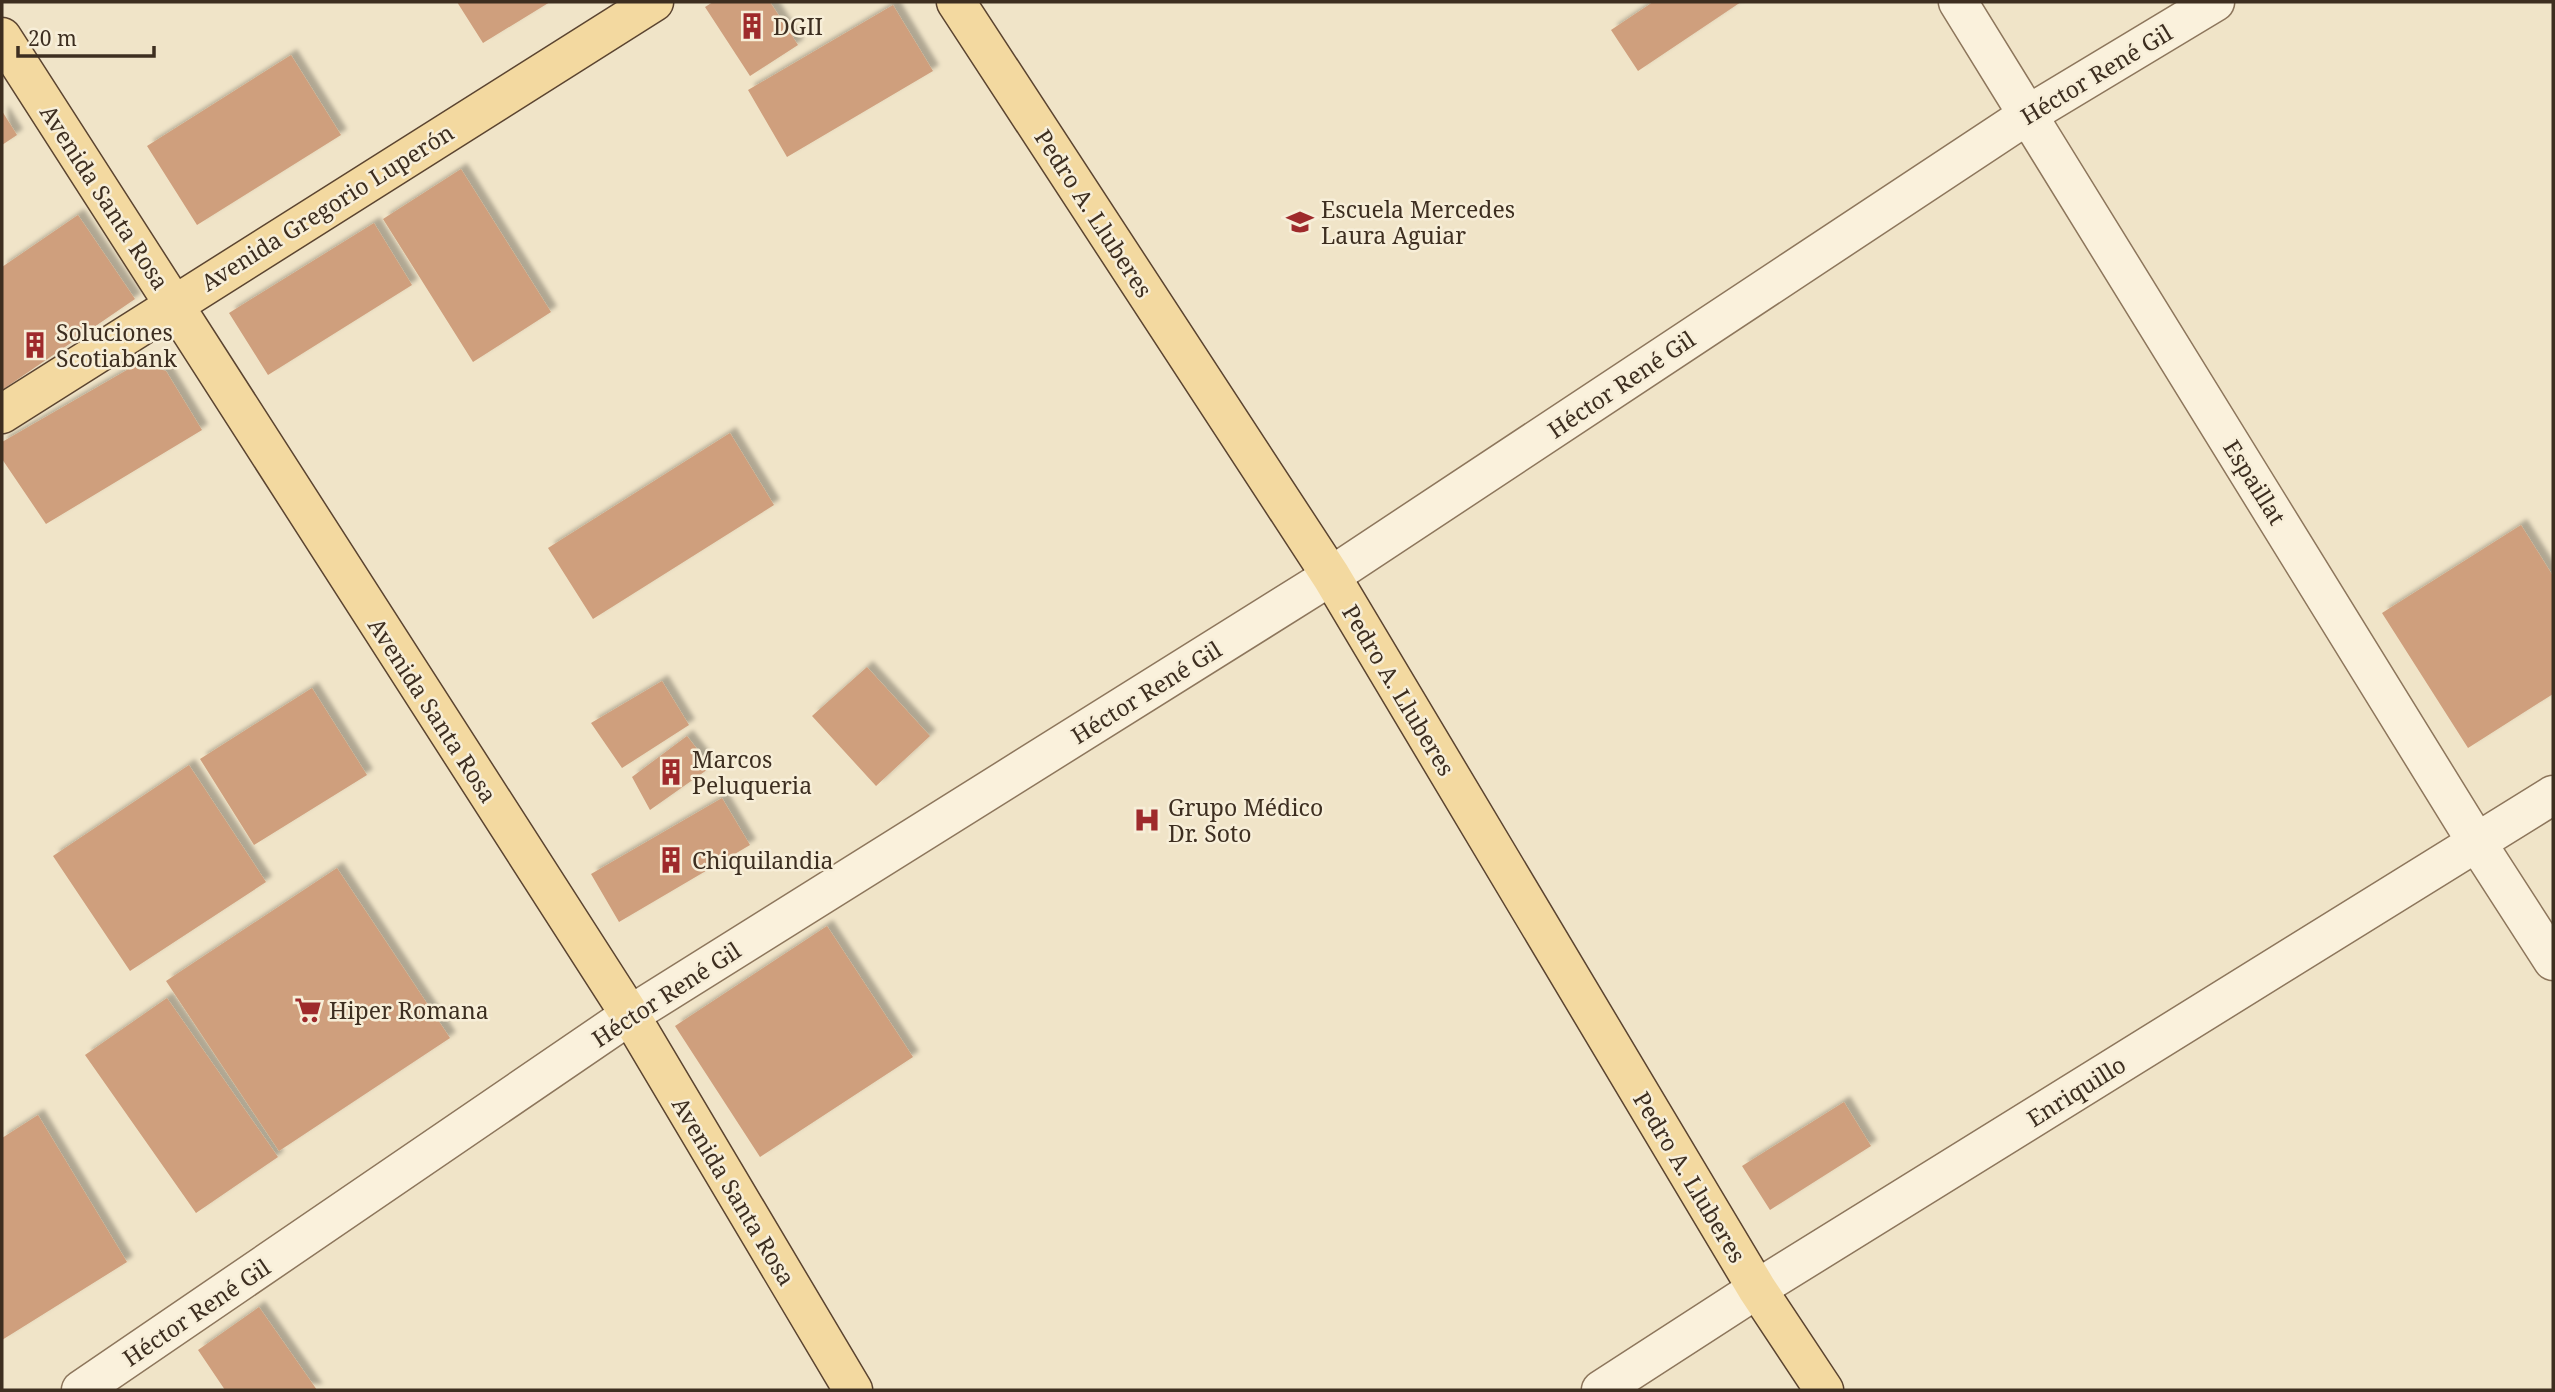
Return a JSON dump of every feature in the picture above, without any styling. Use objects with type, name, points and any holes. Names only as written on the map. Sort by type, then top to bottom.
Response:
[{"type":"main road","name":"Avenida Gregorio Luperón","points":[[2,414],[654,2]]},
{"type":"main road","name":"Pedro A. Lluberes","points":[[956,2],[1331,576],[1757,1289],[1824,1390]]},
{"type":"main road","name":"Avenida Santa Rosa","points":[[2,37],[630,1016],[853,1390]]},
{"type":"street","name":"Espaillat","points":[[1958,2],[2477,843],[2553,961]]},
{"type":"street","name":"Héctor René Gil","points":[[81,1390],[630,1016],[1331,576],[2029,114],[2215,2]]},
{"type":"street","name":"Enriquillo","points":[[1601,1390],[1757,1289],[2553,795]]},
{"type":"building","points":[[457,2],[550,2],[483,43]]},
{"type":"building","name":"DGII","points":[[713,2],[770,2],[798,45],[750,76],[705,7]]},
{"type":"building","points":[[1653,2],[1741,2],[1638,71],[1611,30]]},
{"type":"building","points":[[893,5],[933,71],[787,157],[748,90]]},
{"type":"building","points":[[291,55],[341,135],[197,225],[147,146]]},
{"type":"building","points":[[2,111],[17,135],[2,145]]},
{"type":"building","points":[[461,169],[551,312],[473,362],[383,219]]},
{"type":"building","name":"Soluciones Scotiabank","points":[[78,215],[135,299],[2,390],[2,267]]},
{"type":"building","points":[[374,223],[412,285],[268,375],[229,313]]},
{"type":"building","points":[[139,363],[166,371],[202,430],[46,524],[2,459],[2,442]]},
{"type":"building","points":[[730,433],[774,505],[593,619],[548,548]]},
{"type":"building","points":[[2521,525],[2553,576],[2553,694],[2468,748],[2382,613]]},
{"type":"building","points":[[867,667],[930,736],[876,786],[812,716]]},
{"type":"building","points":[[662,681],[689,725],[622,768],[591,723]]},
{"type":"building","points":[[312,688],[367,775],[254,845],[200,759]]},
{"type":"building","name":"Marcos Peluqueria","points":[[687,736],[711,767],[650,810],[632,777]]},
{"type":"building","points":[[189,765],[266,882],[130,971],[53,856]]},
{"type":"building","name":"Chiquilandia","points":[[722,798],[750,845],[619,922],[591,874]]},
{"type":"building","name":"Hiper Romana","points":[[337,868],[450,1038],[279,1151],[166,981]]},
{"type":"building","points":[[827,926],[913,1057],[760,1157],[675,1026]]},
{"type":"building","points":[[167,998],[278,1157],[196,1213],[85,1055]]},
{"type":"building","points":[[1844,1102],[1871,1146],[1770,1210],[1742,1166]]},
{"type":"building","points":[[38,1115],[127,1262],[2,1340],[2,1138]]},
{"type":"building","points":[[259,1307],[317,1390],[225,1390],[198,1350]]},
{"type":"place","name":"DGII","points":[[752,26]]},
{"type":"place","name":"Escuela Mercedes Laura Aguiar","points":[[1300,222]]},
{"type":"place","name":"Soluciones Scotiabank","points":[[35,345]]},
{"type":"place","name":"Marcos Peluqueria","points":[[671,772]]},
{"type":"place","name":"Grupo Médico Dr. Soto","points":[[1147,820]]},
{"type":"place","name":"Chiquilandia","points":[[671,860]]},
{"type":"place","name":"Hiper Romana","points":[[308,1010]]}]
